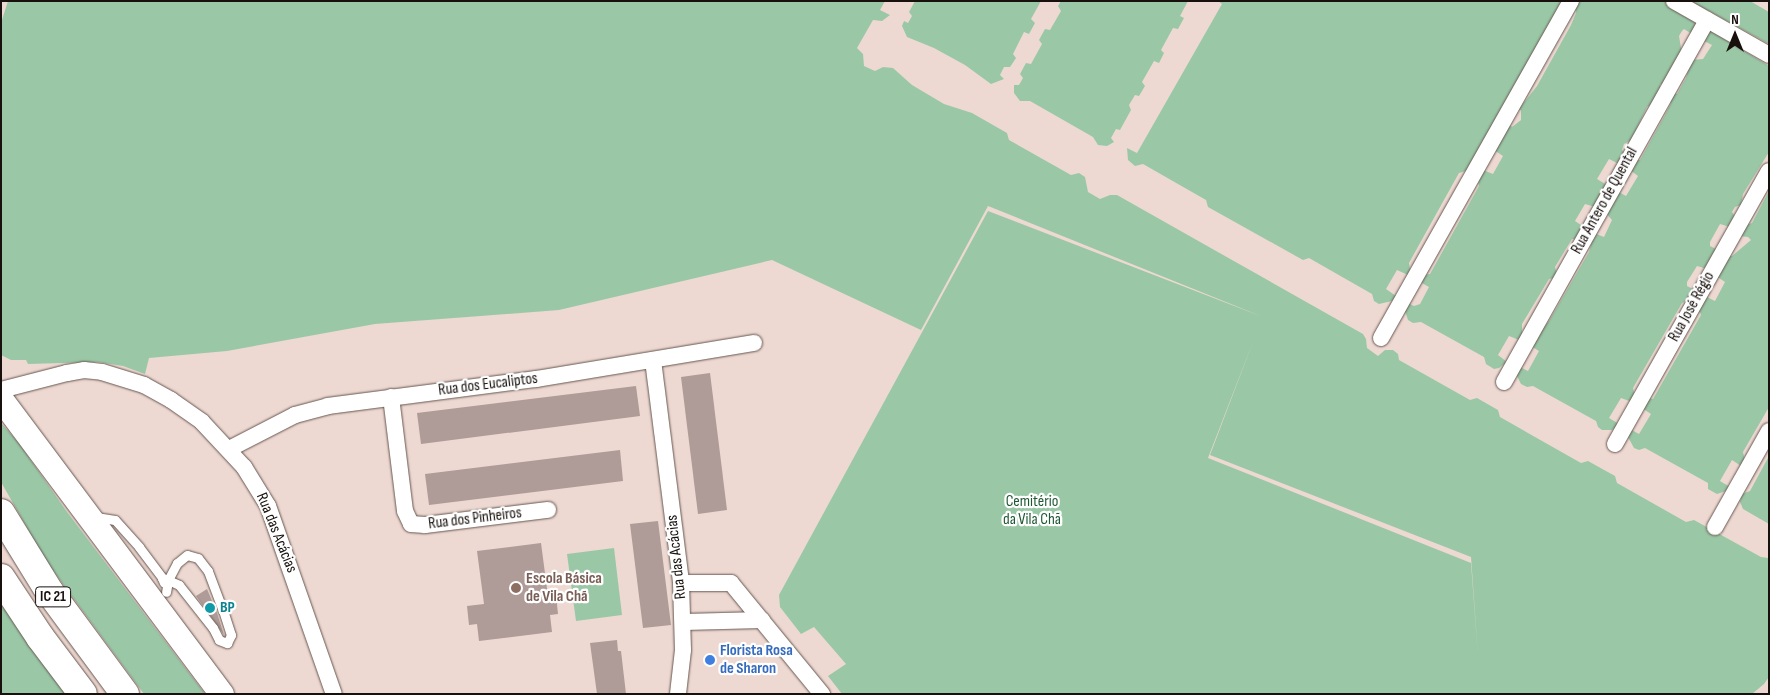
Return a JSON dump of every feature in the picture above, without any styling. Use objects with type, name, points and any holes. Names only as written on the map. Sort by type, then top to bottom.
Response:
[{"type":"highway","name":"IC 21","points":[[1,513],[49,591],[125,694]]},
{"type":"highway","name":"IC 21","points":[[1,578],[40,636],[83,694]]},
{"type":"main road","points":[[1,399],[222,694]]},
{"type":"street","points":[[1381,338],[1571,1]]},
{"type":"street","points":[[1674,1],[1769,55]]},
{"type":"street","name":"Rua Antero de Quental","points":[[1504,382],[1707,20]]},
{"type":"street","name":"Rua José Régio","points":[[1615,444],[1769,171]]},
{"type":"street","name":"Rua dos Eucaliptos","points":[[229,449],[294,415],[311,410],[391,397],[536,379],[754,343]]},
{"type":"street","name":"Rua das Acácias","points":[[653,360],[681,583],[684,622],[678,694]]},
{"type":"street","name":"Rua das Acácias","points":[[1,390],[84,370],[123,377],[172,400],[202,422],[229,449],[249,474],[268,506],[334,694]]},
{"type":"street","name":"Rua dos Pinheiros","points":[[391,397],[405,511],[411,524],[425,525],[548,510]]},
{"type":"street","points":[[1715,527],[1769,431]]},
{"type":"street","points":[[681,583],[731,583],[822,694]]},
{"type":"street","points":[[684,622],[762,620]]},
{"type":"lane","points":[[89,515],[115,520],[165,579],[179,585],[213,628],[219,640],[227,643],[231,635],[208,571],[198,558],[187,555],[165,579],[166,592],[162,615]]},
{"type":"green space","name":"Cemitério da Vila Chã","points":[[8,1],[885,1],[880,10],[890,15],[882,21],[873,20],[857,48],[863,54],[864,66],[875,71],[883,67],[893,68],[912,85],[944,104],[972,113],[1007,133],[1009,140],[1071,175],[1079,173],[1085,177],[1088,192],[1100,199],[1110,195],[1117,195],[1363,334],[1366,339],[1367,348],[1378,356],[1385,350],[1393,350],[1398,354],[1399,360],[1470,400],[1477,398],[1498,410],[1500,417],[1581,463],[1588,461],[1615,476],[1617,483],[1686,522],[1694,520],[1761,557],[1768,558],[1769,677],[1752,694],[842,694],[828,676],[846,664],[814,627],[801,634],[780,607],[779,595],[988,211],[1263,317],[988,206],[921,330],[772,260],[559,310],[375,324],[227,351],[149,358],[145,374],[123,366],[98,362],[28,364],[26,360],[11,360],[1,355],[1,23]],"holes":[[[1254,339],[1210,455],[1471,557],[1478,656],[1471,563],[1208,458]]]},
{"type":"green space","points":[[915,1],[1041,1],[1031,19],[1035,23],[1029,34],[1024,32],[1013,54],[1016,58],[1010,67],[1004,67],[1000,75],[1004,79],[991,84],[965,65],[934,48],[907,37],[902,26],[904,21],[908,23],[912,16],[909,12]]},
{"type":"green space","points":[[1061,1],[1188,1],[1180,16],[1184,18],[1178,29],[1173,28],[1161,50],[1164,53],[1159,63],[1154,61],[1142,82],[1145,86],[1139,96],[1135,95],[1129,105],[1131,110],[1120,130],[1116,129],[1111,138],[1114,142],[1107,146],[1098,145],[1093,137],[1030,101],[1020,101],[1014,93],[1014,85],[1019,85],[1023,78],[1020,74],[1026,63],[1031,64],[1042,44],[1039,40],[1045,29],[1050,30],[1061,11],[1058,6]]},
{"type":"green space","points":[[1218,1],[1562,1],[1466,171],[1459,173],[1409,263],[1408,275],[1397,270],[1386,289],[1396,296],[1392,301],[1379,304],[1374,301],[1372,294],[1309,258],[1303,260],[1208,207],[1206,200],[1143,164],[1135,166],[1128,160],[1127,148],[1137,153],[1222,4]]},
{"type":"green space","points":[[1578,1],[1667,1],[1694,20],[1695,25],[1692,34],[1684,29],[1679,36],[1682,54],[1666,81],[1660,85],[1661,90],[1652,104],[1647,107],[1631,140],[1624,144],[1622,150],[1624,153],[1619,164],[1609,159],[1597,179],[1607,185],[1595,207],[1585,204],[1575,221],[1584,227],[1578,239],[1572,239],[1555,267],[1557,274],[1555,278],[1549,279],[1522,324],[1522,335],[1519,340],[1509,336],[1498,355],[1507,362],[1494,369],[1486,364],[1484,357],[1421,322],[1413,323],[1408,320],[1405,311],[1408,303],[1414,306],[1420,304],[1429,287],[1420,282],[1424,275],[1430,274],[1479,186],[1478,181],[1483,170],[1493,174],[1503,156],[1494,150],[1508,124],[1512,127],[1521,120],[1521,110],[1518,110],[1537,86],[1571,25]]},
{"type":"green space","points":[[1684,1],[1750,1],[1769,12],[1769,44],[1709,11]]},
{"type":"green space","points":[[1709,30],[1769,66],[1769,152],[1743,194],[1741,205],[1735,207],[1732,212],[1736,218],[1730,227],[1720,224],[1710,242],[1710,246],[1718,250],[1707,269],[1697,266],[1687,282],[1687,286],[1695,290],[1690,299],[1682,303],[1633,388],[1635,397],[1632,402],[1621,398],[1609,418],[1619,424],[1612,430],[1602,430],[1598,427],[1596,421],[1533,386],[1527,387],[1521,384],[1516,374],[1518,366],[1528,371],[1539,351],[1529,345],[1549,321],[1589,252],[1594,233],[1604,237],[1612,220],[1605,212],[1617,191],[1626,196],[1638,176],[1630,170],[1636,160],[1640,160],[1665,115],[1671,103],[1668,100],[1674,93],[1677,94],[1686,78],[1691,60],[1703,59],[1712,45],[1704,41]]},
{"type":"green space","points":[[1769,191],[1769,407],[1743,452],[1745,461],[1741,466],[1732,460],[1720,481],[1730,487],[1726,491],[1717,494],[1708,489],[1708,483],[1645,448],[1639,450],[1634,448],[1628,437],[1630,429],[1639,434],[1651,414],[1642,408],[1648,398],[1653,399],[1701,315],[1700,312],[1697,314],[1705,296],[1715,301],[1725,282],[1716,276],[1729,256],[1732,256],[1751,240],[1748,237],[1739,236],[1743,226],[1752,223]]},
{"type":"green space","points":[[1,423],[18,442],[67,512],[205,694],[144,694],[46,561],[1,482]]},
{"type":"green space","points":[[1769,456],[1769,524],[1743,509],[1740,502],[1742,494],[1750,491]]},
{"type":"green space","points":[[614,548],[622,615],[576,621],[567,554]]},
{"type":"green space","points":[[1,598],[66,694],[1,694]]},
{"type":"building","points":[[710,373],[727,510],[698,514],[681,377]]},
{"type":"building","points":[[636,386],[640,416],[421,444],[417,413]]},
{"type":"building","points":[[620,450],[623,481],[429,505],[425,474]]},
{"type":"building","points":[[658,521],[671,625],[643,628],[630,524]]},
{"type":"building","points":[[541,543],[548,596],[556,595],[558,614],[550,615],[552,632],[479,641],[477,624],[469,625],[467,606],[484,604],[477,551]]},
{"type":"building","name":"BP","points":[[207,589],[217,613],[224,635],[196,596]]},
{"type":"building","points":[[617,640],[618,651],[621,651],[626,694],[597,694],[590,643]]},
{"type":"place","name":"Escola Básica de Vila Chã","points":[[516,588]]},
{"type":"place","name":"BP","points":[[210,608]]},
{"type":"place","name":"Florista Rosa de Sharon","points":[[710,660]]}]
